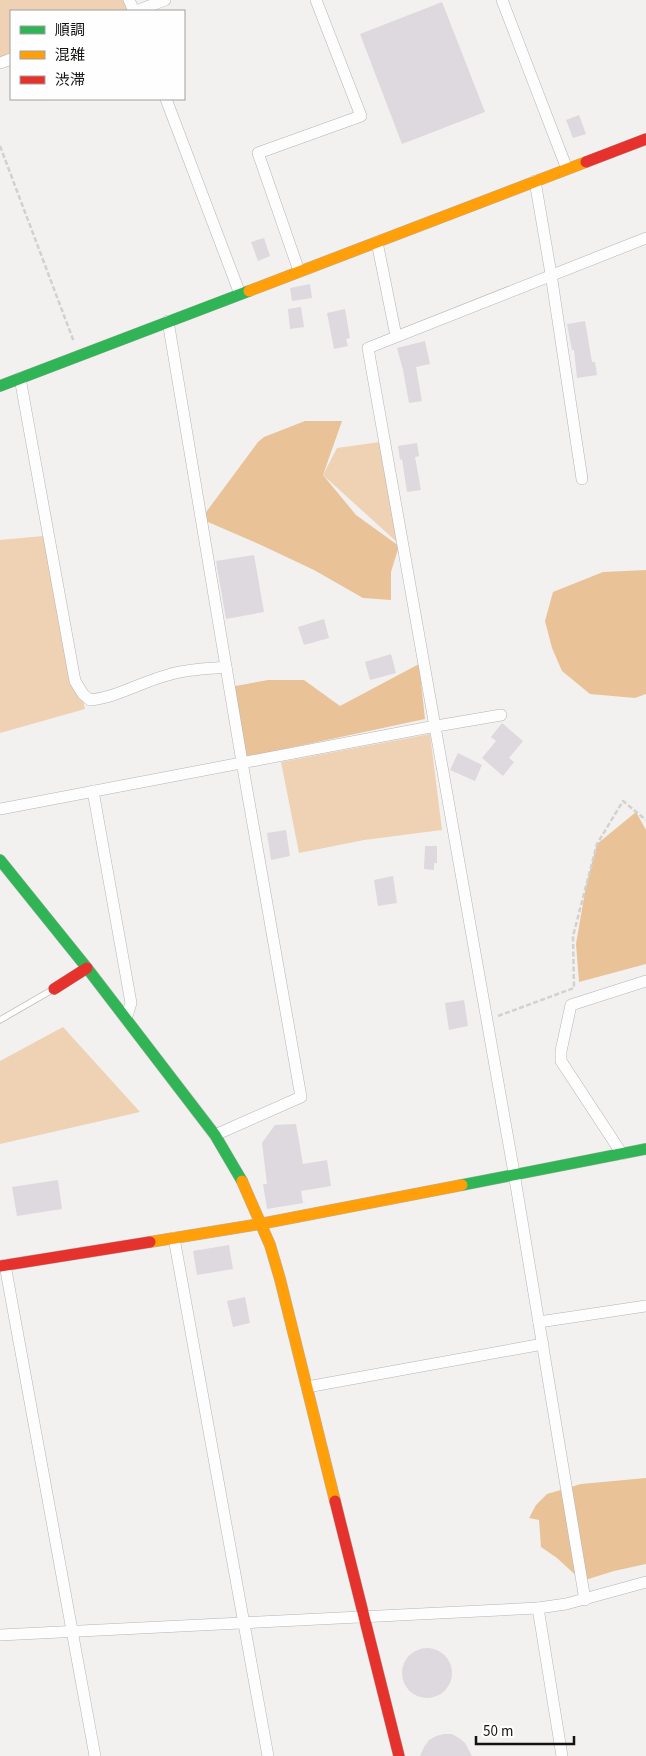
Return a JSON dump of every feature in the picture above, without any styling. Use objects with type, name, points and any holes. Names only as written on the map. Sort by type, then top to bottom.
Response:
[{"type":"street","points":[[138,10],[165,0]]},
{"type":"street","points":[[299,271],[258,153],[361,116],[316,0]]},
{"type":"street","points":[[502,0],[567,169]]},
{"type":"street","points":[[166,100],[240,294]]},
{"type":"street","points":[[0,386],[646,139]]},
{"type":"street","points":[[535,181],[582,479]]},
{"type":"street","points":[[585,1600],[514,1173],[368,348],[646,238]]},
{"type":"street","points":[[377,242],[396,336]]},
{"type":"street","points":[[168,321],[242,762],[301,1097],[215,1135]]},
{"type":"street","points":[[20,378],[75,681],[83,694],[90,700],[102,698],[118,694],[170,674],[226,667]]},
{"type":"street","points":[[0,809],[435,726],[501,716]]},
{"type":"street","points":[[93,791],[131,1003],[126,1019]]},
{"type":"street","points":[[0,860],[87,968],[215,1135],[247,1188],[270,1245],[280,1280],[399,1756]]},
{"type":"street","points":[[54,989],[87,968]]},
{"type":"street","points":[[622,1154],[561,1061],[561,1051],[571,1005],[646,981]]},
{"type":"street","points":[[94,1756],[2,1266],[260,1224],[646,1148]]},
{"type":"street","points":[[174,1238],[268,1756]]},
{"type":"street","points":[[539,1322],[646,1306]]},
{"type":"street","points":[[307,1386],[543,1344]]},
{"type":"street","points":[[0,1635],[538,1608],[585,1600],[646,1582]]},
{"type":"street","points":[[538,1608],[562,1756]]},
{"type":"lane","points":[[0,1020],[54,989]]},
{"type":"path","points":[[0,146],[79,355]]},
{"type":"path","points":[[487,1020],[574,988],[573,936],[597,844],[623,802],[646,820]]},
{"type":"shaded area","points":[[0,0],[129,0],[134,10],[10,10],[10,59],[0,63]]},
{"type":"shaded area","points":[[305,421],[342,421],[323,475],[356,515],[399,546],[391,572],[391,600],[363,598],[314,570],[201,519],[258,442],[264,437]]},
{"type":"shaded area","points":[[380,442],[398,543],[323,475],[337,448]]},
{"type":"shaded area","points":[[54,535],[54,566],[85,709],[0,733],[0,540]]},
{"type":"shaded area","points":[[646,570],[646,694],[635,698],[590,694],[562,671],[552,648],[545,621],[553,592],[603,572]]},
{"type":"shaded area","points":[[419,664],[425,719],[247,757],[230,687],[268,680],[304,680],[340,706]]},
{"type":"shaded area","points":[[430,734],[442,830],[364,840],[299,853],[281,762]]},
{"type":"shaded area","points":[[636,812],[646,830],[646,964],[579,982],[576,944],[586,886],[597,844]]},
{"type":"shaded area","points":[[63,1027],[140,1112],[0,1144],[0,1061]]},
{"type":"shaded area","points":[[646,1478],[646,1564],[582,1581],[557,1558],[541,1547],[539,1520],[529,1518],[536,1505],[547,1494],[581,1484]]},
{"type":"building","points":[[442,2],[485,112],[402,144],[360,34]]},
{"type":"building","points":[[579,115],[586,134],[573,138],[566,120]]},
{"type":"building","points":[[264,238],[270,256],[258,261],[251,242]]},
{"type":"building","points":[[310,284],[312,298],[292,301],[290,288]]},
{"type":"building","points":[[301,307],[304,327],[290,329],[288,309]]},
{"type":"building","points":[[345,309],[350,338],[346,339],[348,346],[334,349],[327,313]]},
{"type":"building","points":[[585,321],[592,362],[595,362],[597,375],[577,378],[574,350],[572,350],[567,324]]},
{"type":"building","points":[[425,341],[430,364],[416,367],[422,401],[409,403],[397,348]]},
{"type":"building","points":[[417,443],[419,456],[415,457],[421,490],[407,492],[398,446]]},
{"type":"building","points":[[254,555],[264,612],[226,619],[216,561]]},
{"type":"building","points":[[324,619],[329,638],[304,645],[298,627]]},
{"type":"building","points":[[391,654],[396,673],[370,680],[365,662]]},
{"type":"building","points":[[502,723],[523,741],[509,758],[514,762],[503,776],[482,758],[496,741],[491,737]]},
{"type":"building","points":[[458,753],[482,765],[475,781],[450,770]]},
{"type":"building","points":[[286,830],[290,856],[271,860],[267,833]]},
{"type":"building","points":[[425,846],[437,846],[437,863],[434,863],[434,870],[424,869]]},
{"type":"building","points":[[393,876],[397,903],[378,906],[374,880]]},
{"type":"building","points":[[464,1000],[468,1026],[449,1030],[445,1003]]},
{"type":"building","points":[[296,1124],[303,1164],[327,1160],[331,1186],[301,1191],[303,1203],[267,1209],[263,1184],[267,1184],[262,1143],[275,1125]]},
{"type":"building","points":[[58,1180],[62,1209],[17,1216],[12,1187]]},
{"type":"building","points":[[229,1245],[233,1269],[197,1275],[193,1251]]},
{"type":"building","points":[[245,1297],[250,1323],[233,1327],[227,1301]]},
{"type":"building","points":[[427,1648],[445,1655],[452,1673],[445,1691],[427,1698],[409,1691],[402,1673],[409,1655]]},
{"type":"building","points":[[444,1734],[452,1734],[459,1738],[465,1743],[472,1756],[420,1756],[429,1740]]},
{"type":"traffic: fast","points":[[0,386],[249,291]]},
{"type":"traffic: fast","points":[[0,860],[87,968],[215,1135],[242,1181]]},
{"type":"traffic: fast","points":[[462,1185],[646,1149]]},
{"type":"traffic: slow","points":[[249,291],[586,162]]},
{"type":"traffic: slow","points":[[242,1181],[270,1245],[280,1279],[335,1501]]},
{"type":"traffic: slow","points":[[150,1242],[260,1224],[462,1185]]},
{"type":"traffic: jam","points":[[586,162],[646,139]]},
{"type":"traffic: jam","points":[[54,989],[87,968]]},
{"type":"traffic: jam","points":[[0,1266],[150,1242]]},
{"type":"traffic: jam","points":[[335,1501],[399,1756]]}]
